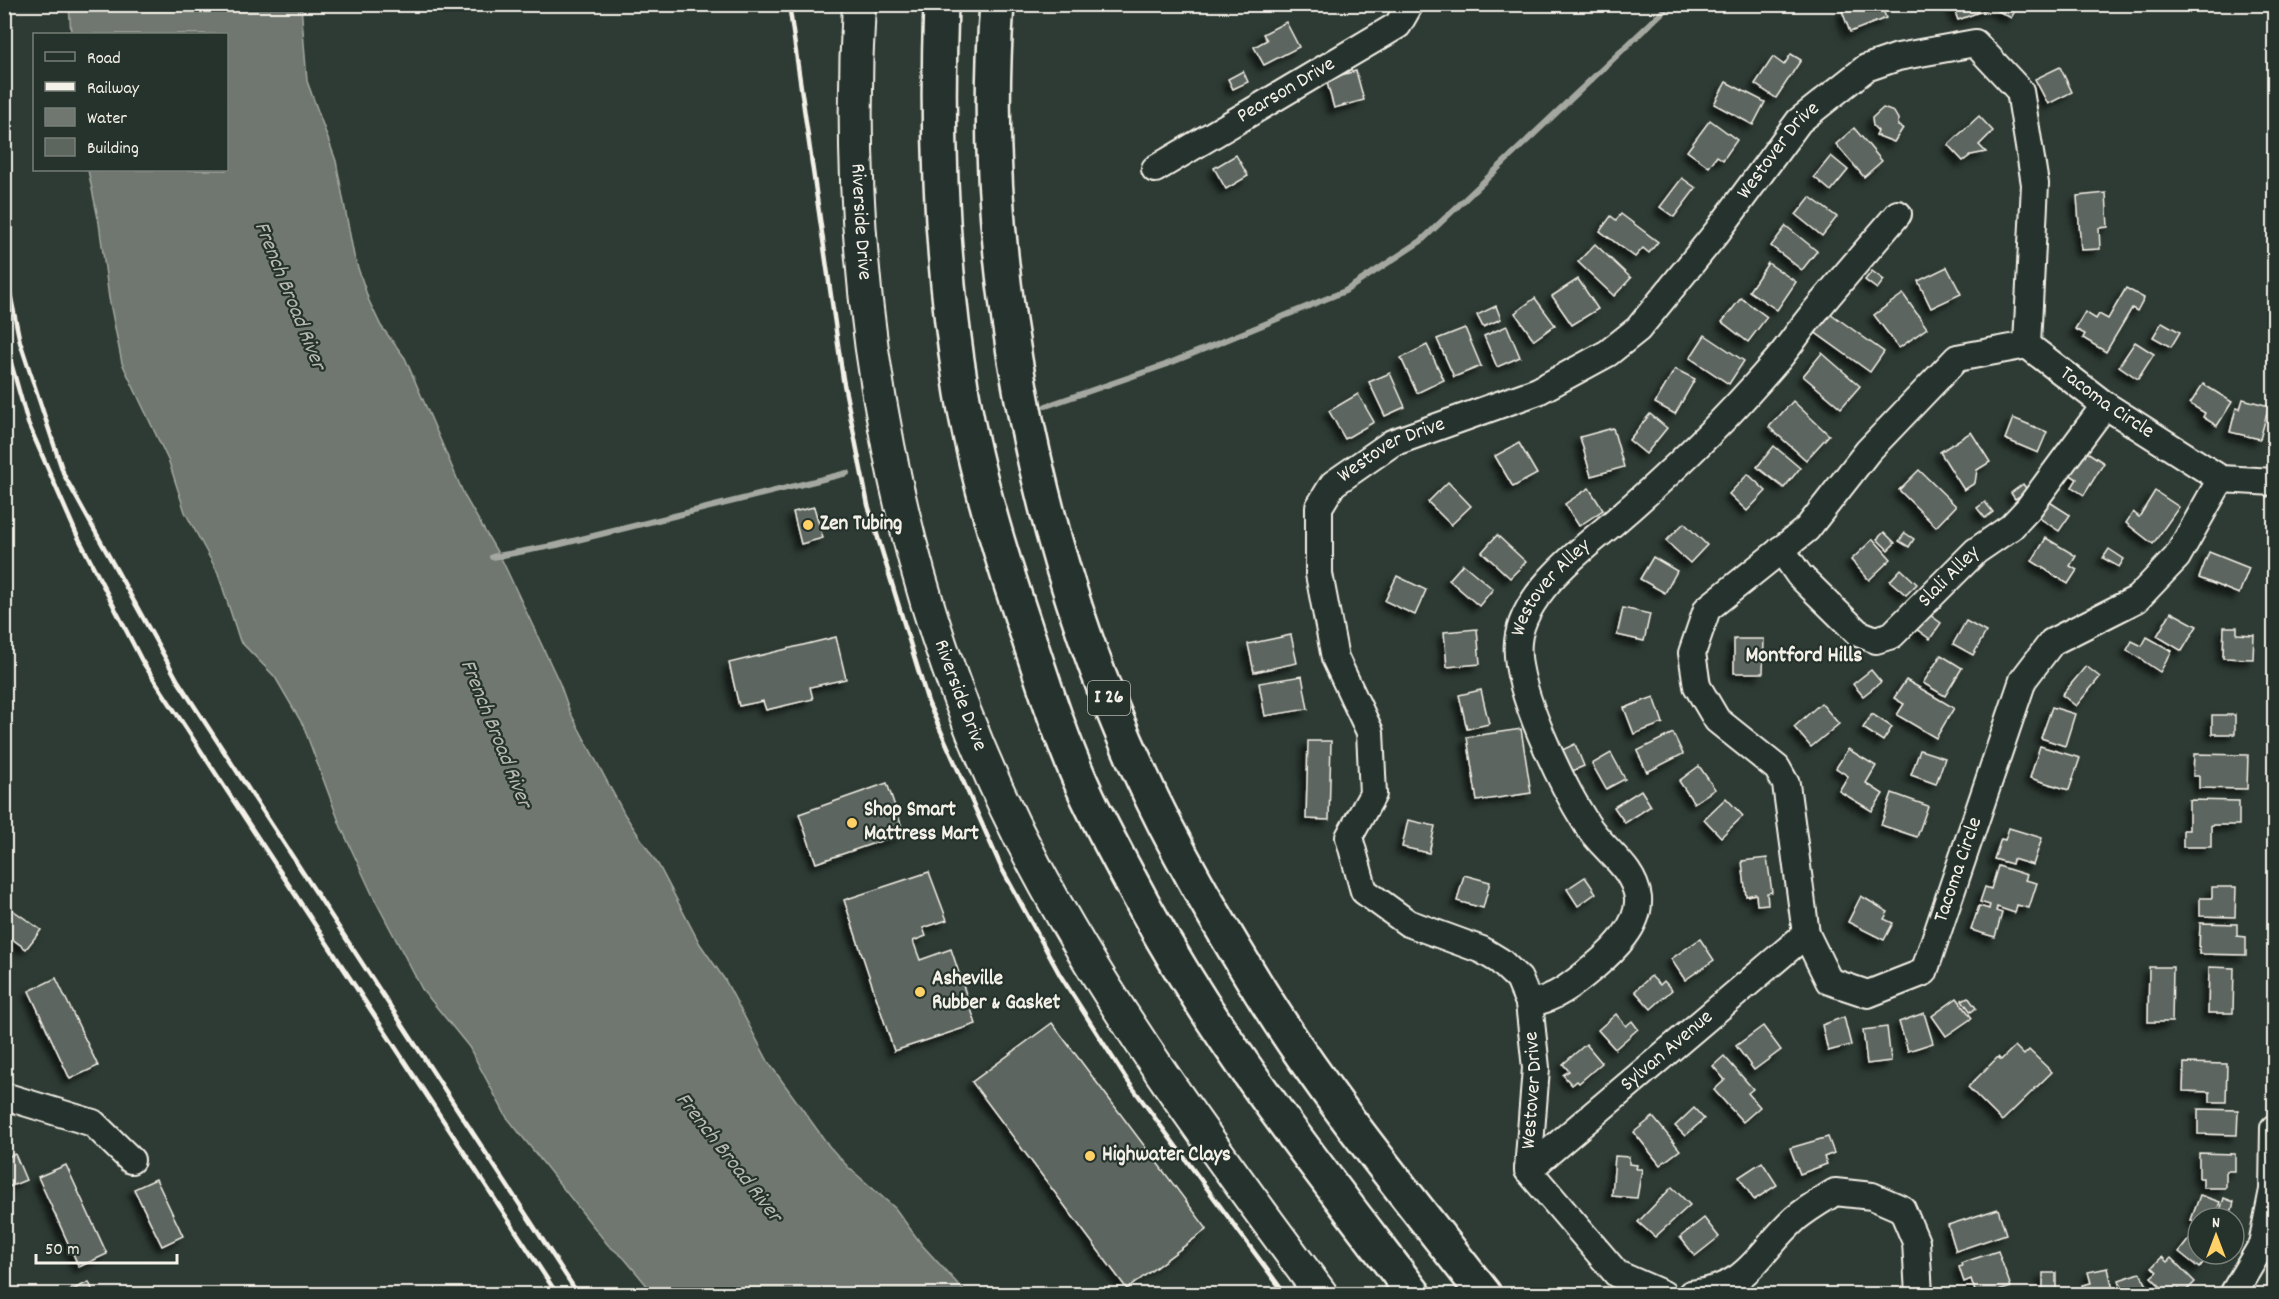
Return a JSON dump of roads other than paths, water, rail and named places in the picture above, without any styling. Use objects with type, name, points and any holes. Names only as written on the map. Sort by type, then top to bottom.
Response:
[{"type":"highway","name":"I 26","points":[[941,4],[937,124],[947,273],[962,394],[990,523],[1044,685],[1087,795],[1148,913],[1215,1022],[1281,1119],[1414,1294]]},
{"type":"highway","name":"I 26","points":[[997,4],[993,132],[1003,273],[1018,376],[1047,514],[1097,669],[1140,774],[1199,889],[1262,993],[1324,1087],[1484,1294]]},
{"type":"main road","name":"Riverside Drive","points":[[859,4],[856,177],[863,286],[873,356],[907,532],[962,704],[1033,863],[1090,963],[1174,1094],[1321,1294]]},
{"type":"street","name":"Pearson Drive","points":[[1155,169],[1398,25],[1410,4]]},
{"type":"street","name":"Westover Drive","points":[[1663,1294],[1617,1274],[1528,1170],[1536,1068],[1529,1003],[1520,979],[1500,961],[1482,950],[1408,923],[1364,891],[1349,837],[1373,795],[1370,732],[1335,658],[1319,574],[1319,507],[1333,484],[1392,444],[1538,391],[1608,353],[1638,329],[1703,250],[1799,121],[1866,68],[1898,57],[1975,43],[2020,91],[2035,184],[2027,345]]},
{"type":"street","name":"Westover Alley","points":[[1529,1003],[1557,993],[1602,960],[1634,922],[1638,898],[1634,884],[1623,866],[1587,825],[1531,710],[1517,656],[1519,634],[1524,620],[1555,575],[1582,547],[1674,470],[1774,364],[1898,214]]},
{"type":"street","name":"Tacoma Circle","points":[[2027,345],[2105,405],[2221,479],[2177,557],[2137,599],[2052,642],[2023,680],[1924,972],[1868,994],[1829,981],[1806,934],[1786,784],[1777,768],[1717,720],[1697,686],[1692,653],[1707,609],[1807,529],[1868,451],[1957,358],[2027,345]]},
{"type":"street","name":"Slali Alley","points":[[1781,549],[1799,575],[1858,633],[1870,640],[1886,640],[1902,627],[1976,551],[2011,527],[2028,509],[2105,405]]},
{"type":"street","points":[[2221,479],[2274,482]]},
{"type":"street","name":"Sylvan Avenue","points":[[1528,1170],[1806,934]]},
{"type":"street","points":[[4,1096],[93,1123],[131,1160]]},
{"type":"street","points":[[2233,1294],[2262,1245],[2273,1190],[2274,1128]]},
{"type":"street","points":[[1691,1294],[1705,1293],[1743,1277],[1797,1218],[1835,1192],[1872,1196],[1902,1209],[1916,1242],[1919,1294]]},
{"type":"water","name":"French Broad River","points":[[69,5],[301,5],[307,81],[336,161],[354,256],[369,301],[381,326],[405,358],[465,497],[503,562],[560,684],[570,712],[625,815],[659,866],[700,944],[725,980],[769,1063],[829,1146],[848,1167],[895,1208],[922,1245],[967,1294],[654,1294],[624,1258],[608,1245],[506,1116],[469,1047],[422,989],[373,896],[341,827],[303,725],[275,677],[240,641],[218,573],[185,512],[169,462],[122,363],[88,171],[228,171],[228,33],[71,33]]},
{"type":"waterway","points":[[1046,406],[1165,365],[1345,291],[1421,241],[1671,4]]},
{"type":"waterway","points":[[492,557],[557,545],[847,473]]},
{"type":"railway","points":[[789,4],[843,379],[868,505],[928,702],[1002,869],[1060,975],[1127,1080],[1285,1294]]},
{"type":"railway","points":[[4,264],[20,342],[64,475],[178,681],[578,1294]]},
{"type":"railway","points":[[4,338],[28,423],[76,533],[142,661],[557,1294]]},
{"type":"place","name":"Zen Tubing","points":[[808,525]]},
{"type":"place","name":"Shop Smart Mattress Mart","points":[[852,823]]},
{"type":"place","name":"Asheville Rubber & Gasket","points":[[920,992]]},
{"type":"place","name":"Highwater Clays","points":[[1090,1156]]},
{"type":"district","name":"Montford Hills","points":[[1804,656]]}]
